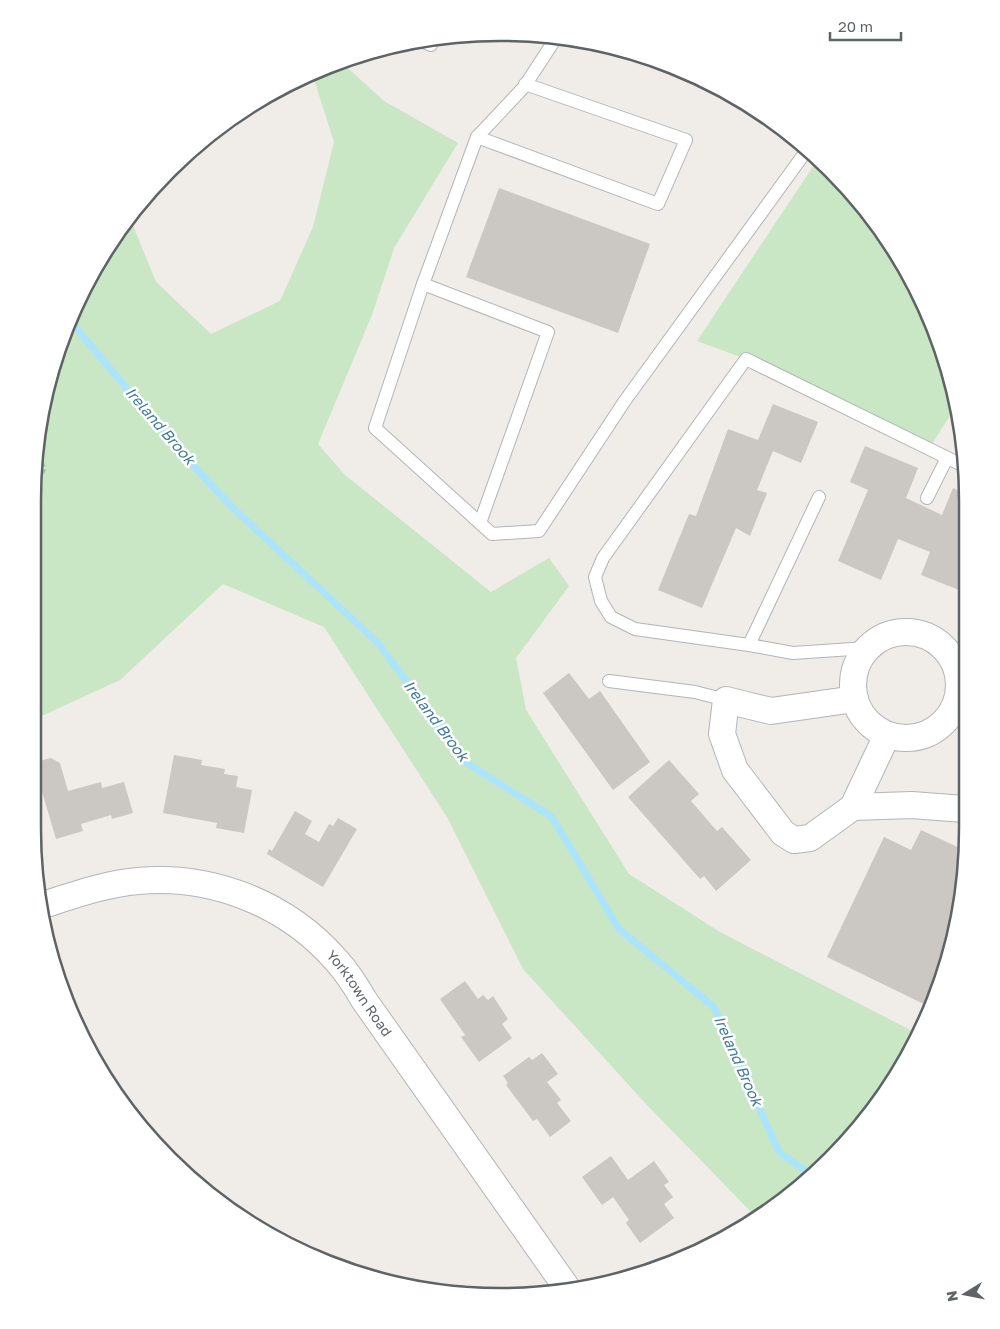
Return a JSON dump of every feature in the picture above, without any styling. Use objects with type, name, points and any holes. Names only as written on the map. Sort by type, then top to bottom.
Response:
[{"type":"street","points":[[959,681],[957,668],[948,652],[935,640],[918,633],[900,632],[882,637],[868,648],[857,663],[853,681],[855,699],[862,714],[872,726],[887,735],[903,738],[920,737],[935,730],[959,708]]},
{"type":"street","points":[[855,699],[771,711],[726,700],[722,734],[735,770],[783,833],[794,840],[810,838],[853,807],[887,735]]},
{"type":"street","points":[[853,807],[912,805],[959,809]]},
{"type":"street","name":"Yorktown Road","points":[[47,903],[115,884],[155,880],[188,881],[236,892],[280,913],[300,927],[336,960],[351,980],[565,1283]]},
{"type":"lane","points":[[552,44],[526,84],[477,137],[375,428],[492,534],[539,531],[624,402],[803,156]]},
{"type":"lane","points":[[477,137],[658,204],[686,140],[526,84]]},
{"type":"lane","points":[[424,284],[548,332],[480,523]]},
{"type":"lane","points":[[868,648],[793,653],[635,629],[612,617],[601,601],[595,577],[603,558],[746,360],[957,463]]},
{"type":"lane","points":[[927,498],[947,458]]},
{"type":"lane","points":[[748,645],[819,497]]},
{"type":"lane","points":[[610,680],[695,692],[726,700]]},
{"type":"path","points":[[42,475],[45,469],[43,463]]},
{"type":"green space","points":[[348,68],[384,101],[458,143],[394,248],[372,315],[318,444],[345,475],[491,592],[549,558],[569,586],[516,658],[526,710],[629,874],[720,932],[912,1031],[881,1084],[845,1131],[802,1174],[751,1212],[646,1104],[523,969],[447,817],[324,627],[223,584],[120,680],[41,716],[41,500],[42,475],[45,469],[43,463],[45,440],[57,381],[76,324],[89,297],[103,271],[133,225],[156,282],[211,334],[280,301],[313,227],[334,142],[314,81]]},
{"type":"green space","points":[[813,166],[845,198],[864,221],[897,271],[924,324],[943,381],[951,415],[928,450],[746,359],[697,341]]},
{"type":"building","points":[[499,188],[650,244],[618,333],[466,277]]},
{"type":"building","points":[[773,404],[818,422],[801,463],[773,451],[757,490],[767,493],[750,536],[736,528],[702,608],[658,590],[689,514],[696,516],[728,429],[758,440]]},
{"type":"building","points":[[865,446],[918,468],[906,498],[942,515],[953,488],[959,491],[959,590],[921,575],[930,552],[898,539],[881,580],[838,561],[868,490],[850,482]]},
{"type":"building","points":[[569,673],[589,699],[600,691],[650,762],[613,790],[543,693]]},
{"type":"building","points":[[174,755],[202,760],[201,765],[225,769],[224,774],[238,776],[236,787],[252,790],[244,833],[216,828],[217,823],[163,813]]},
{"type":"building","points":[[51,758],[60,763],[68,791],[101,782],[102,788],[124,782],[133,813],[112,819],[111,815],[81,824],[83,831],[56,839],[41,788],[41,761]]},
{"type":"building","points":[[669,760],[699,794],[691,801],[717,831],[722,827],[751,860],[716,891],[704,876],[700,879],[628,797]]},
{"type":"building","points":[[295,811],[312,821],[305,834],[319,842],[329,824],[333,826],[338,818],[357,829],[323,887],[267,854],[269,849],[272,851]]},
{"type":"building","points":[[921,830],[958,847],[955,889],[950,918],[943,948],[924,1004],[827,957],[884,837],[911,850]]},
{"type":"building","points":[[465,981],[478,999],[483,995],[488,1000],[493,996],[508,1019],[502,1024],[512,1038],[479,1062],[461,1037],[465,1035],[440,999]]},
{"type":"building","points":[[542,1053],[558,1074],[547,1082],[561,1100],[557,1103],[571,1121],[550,1137],[537,1119],[533,1121],[506,1085],[508,1083],[503,1076],[529,1057],[532,1060]]},
{"type":"building","points":[[611,1156],[628,1180],[654,1161],[669,1182],[664,1185],[673,1197],[664,1204],[674,1218],[640,1243],[626,1223],[629,1220],[613,1197],[602,1205],[582,1177]]},
{"type":"waterway","name":"Ireland Brook","points":[[75,327],[177,448],[232,507],[378,643],[467,763],[552,817],[619,929],[714,1007],[779,1152],[805,1171]]}]
